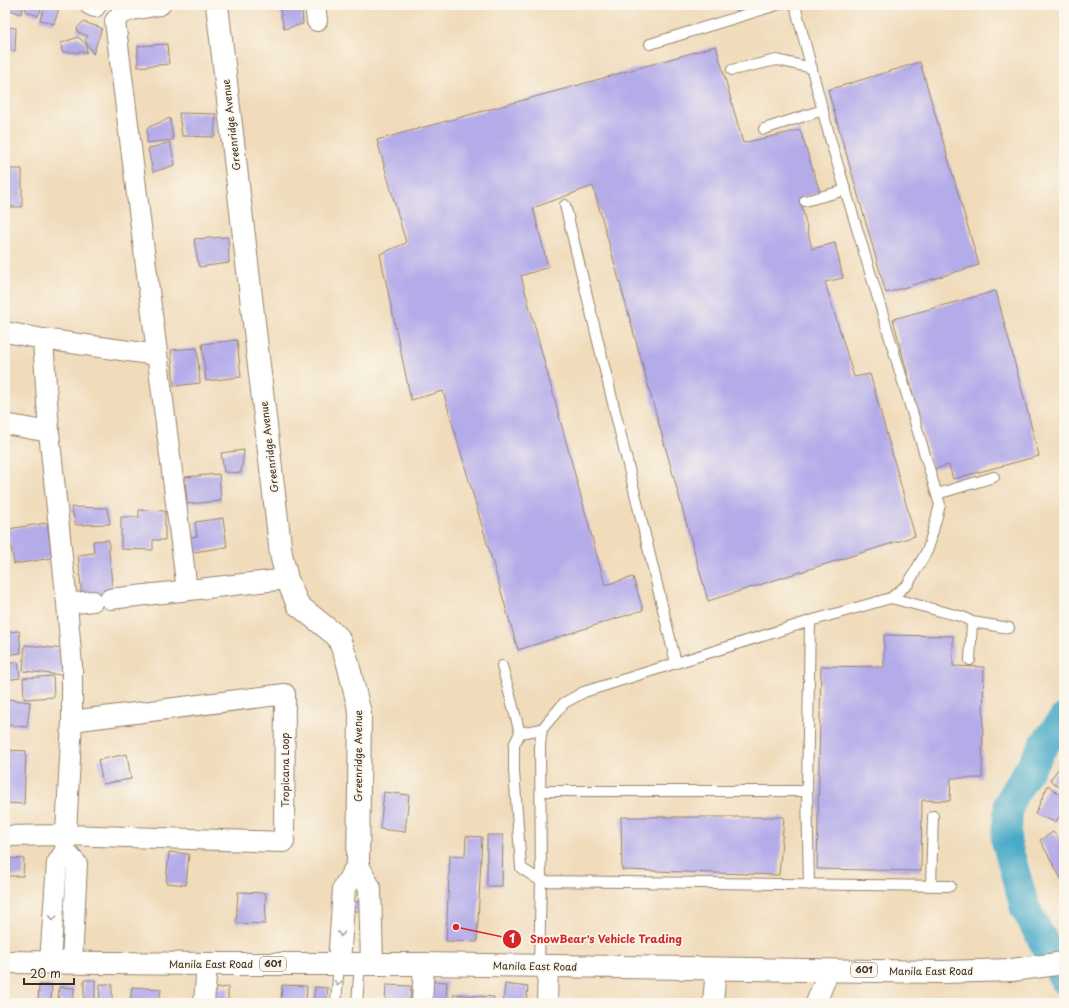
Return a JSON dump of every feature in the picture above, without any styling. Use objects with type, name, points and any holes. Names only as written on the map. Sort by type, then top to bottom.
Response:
[{"type":"street","points":[[160,5],[132,10],[121,14],[115,21],[187,590]]},
{"type":"street","name":"Greenridge Avenue","points":[[217,5],[280,546],[287,580],[298,605],[338,636],[347,660],[360,713],[358,865],[370,889],[357,964]]},
{"type":"street","points":[[5,332],[43,339],[157,355]]},
{"type":"street","points":[[43,339],[49,432],[72,666],[72,721],[66,843],[57,863],[50,962]]},
{"type":"street","points":[[5,424],[49,432]]},
{"type":"street","points":[[67,604],[287,580]]},
{"type":"street","name":"Tropicana Loop","points":[[66,843],[284,842],[285,694],[72,721]]},
{"type":"street","points":[[5,836],[66,843]]},
{"type":"street","points":[[66,843],[77,864],[72,962]]},
{"type":"street","points":[[357,964],[344,888],[358,865]]},
{"type":"street","name":"Manila East Road","points":[[5,962],[424,964],[943,972],[1012,970],[1064,963]]},
{"type":"street","points":[[204,1003],[207,964]]},
{"type":"street","points":[[422,1003],[424,964]]},
{"type":"street","points":[[543,966],[546,1003]]},
{"type":"street","points":[[713,1003],[716,969]]},
{"type":"street","points":[[816,1003],[829,970]]},
{"type":"lane","points":[[650,44],[777,5]]},
{"type":"lane","points":[[543,966],[540,745],[542,730],[564,703],[584,692],[810,621],[891,598],[908,584],[928,550],[940,505],[846,190],[795,5]]},
{"type":"lane","points":[[732,70],[778,60],[812,68]]},
{"type":"lane","points":[[764,129],[823,110]]},
{"type":"lane","points":[[805,201],[846,190]]},
{"type":"lane","points":[[565,205],[676,663]]},
{"type":"lane","points":[[937,494],[994,476]]},
{"type":"lane","points":[[891,598],[963,617],[972,622],[1009,628]]},
{"type":"lane","points":[[809,885],[808,791],[810,621]]},
{"type":"lane","points":[[970,660],[972,622]]},
{"type":"lane","points":[[502,666],[520,733],[514,745],[514,771],[521,868],[541,881],[950,886]]},
{"type":"lane","points":[[520,733],[542,730]]},
{"type":"lane","points":[[541,791],[808,791]]},
{"type":"lane","points":[[931,886],[933,816]]},
{"type":"lane","points":[[336,1003],[357,964]]},
{"type":"lane","points":[[357,964],[357,1003]]},
{"type":"building","points":[[7,5],[24,5],[21,14],[5,8]]},
{"type":"building","points":[[27,5],[43,5],[38,16],[25,11]]},
{"type":"building","points":[[45,5],[60,5],[54,24],[40,20]]},
{"type":"building","points":[[279,5],[302,5],[303,24],[284,29]]},
{"type":"building","points":[[83,22],[102,28],[93,54],[85,40],[88,36],[78,32],[77,28]]},
{"type":"building","points":[[5,27],[16,28],[15,51],[5,50]]},
{"type":"building","points":[[78,37],[86,44],[87,52],[62,52],[61,43]]},
{"type":"building","points":[[167,44],[169,64],[138,67],[138,46]]},
{"type":"building","points":[[716,46],[743,143],[800,130],[820,192],[800,198],[812,249],[835,243],[843,278],[825,282],[854,377],[870,374],[915,536],[708,601],[593,186],[533,208],[548,267],[521,276],[605,585],[633,577],[643,610],[518,650],[443,391],[411,400],[380,254],[406,243],[377,140]]},
{"type":"building","points":[[920,62],[979,265],[886,293],[828,90]]},
{"type":"building","points":[[179,113],[216,114],[214,137],[182,136]]},
{"type":"building","points":[[170,118],[173,140],[147,143],[147,128]]},
{"type":"building","points":[[170,142],[175,165],[153,172],[148,149]]},
{"type":"building","points":[[5,169],[22,169],[22,207],[5,207]]},
{"type":"building","points":[[228,237],[229,263],[199,267],[194,239]]},
{"type":"building","points":[[996,291],[1039,456],[953,479],[949,465],[933,469],[893,319]]},
{"type":"building","points":[[237,340],[241,377],[206,381],[202,344]]},
{"type":"building","points":[[197,348],[200,383],[174,386],[171,350]]},
{"type":"building","points":[[244,450],[241,473],[224,472],[221,453]]},
{"type":"building","points":[[219,474],[221,501],[187,504],[185,477]]},
{"type":"building","points":[[71,507],[107,508],[110,524],[76,525]]},
{"type":"building","points":[[139,510],[165,511],[165,540],[153,540],[153,550],[121,549],[121,517],[139,517]]},
{"type":"building","points":[[223,518],[227,547],[187,553],[185,538],[197,536],[195,522]]},
{"type":"building","points":[[47,523],[52,558],[14,564],[8,529]]},
{"type":"building","points":[[109,540],[113,595],[82,598],[78,555],[94,553],[93,541]]},
{"type":"building","points":[[19,631],[21,653],[7,655],[5,632]]},
{"type":"building","points":[[884,635],[953,636],[953,666],[984,667],[982,778],[951,778],[950,801],[922,800],[921,871],[817,869],[821,666],[884,667]]},
{"type":"building","points":[[25,645],[64,649],[62,675],[23,671]]},
{"type":"building","points":[[18,662],[20,678],[5,680],[5,664]]},
{"type":"building","points":[[53,676],[54,697],[24,699],[23,678]]},
{"type":"building","points":[[5,699],[30,702],[27,727],[5,725]]},
{"type":"building","points":[[5,750],[26,751],[24,804],[5,803]]},
{"type":"building","points":[[127,754],[131,779],[103,784],[98,760]]},
{"type":"building","points":[[1064,761],[1064,791],[1050,780]]},
{"type":"building","points":[[1048,785],[1064,799],[1064,811],[1055,822],[1035,814]]},
{"type":"building","points":[[384,792],[409,795],[405,832],[380,829]]},
{"type":"building","points":[[621,817],[784,817],[779,875],[622,870]]},
{"type":"building","points":[[1053,832],[1064,844],[1064,884],[1040,840]]},
{"type":"building","points":[[487,835],[503,835],[502,886],[487,886]]},
{"type":"building","points":[[466,836],[482,837],[477,942],[446,941],[450,855],[465,856]]},
{"type":"building","points":[[169,852],[189,854],[186,885],[166,883]]},
{"type":"building","points":[[5,858],[24,859],[23,876],[5,876]]},
{"type":"building","points":[[238,892],[266,893],[265,924],[236,923]]},
{"type":"building","points":[[350,902],[360,902],[360,911],[350,911]]},
{"type":"building","points":[[84,980],[95,980],[95,1003],[84,1003]]},
{"type":"building","points":[[426,981],[447,982],[446,1003],[425,1003]]},
{"type":"building","points":[[100,984],[112,984],[112,1003],[99,1003]]},
{"type":"building","points":[[505,984],[528,987],[526,1003],[503,1003]]},
{"type":"building","points":[[39,985],[52,985],[51,1003],[38,1003]]},
{"type":"building","points":[[282,985],[307,986],[306,1003],[281,1003]]},
{"type":"building","points":[[386,985],[411,986],[410,1003],[385,1003]]},
{"type":"building","points":[[59,987],[74,988],[73,1002],[58,1001]]},
{"type":"building","points":[[132,987],[161,989],[159,1003],[130,1003]]},
{"type":"building","points":[[228,987],[228,1003],[210,1003],[210,989]]},
{"type":"building","points":[[315,987],[328,988],[326,1003],[313,1003]]},
{"type":"building","points":[[454,994],[494,997],[493,1003],[453,1003]]},
{"type":"waterway","points":[[1064,718],[1044,745],[1009,802],[1006,841],[1025,908],[1064,979]]},
{"type":"place","name":"SnowBear's Vehicle Trading","points":[[456,927]]}]
